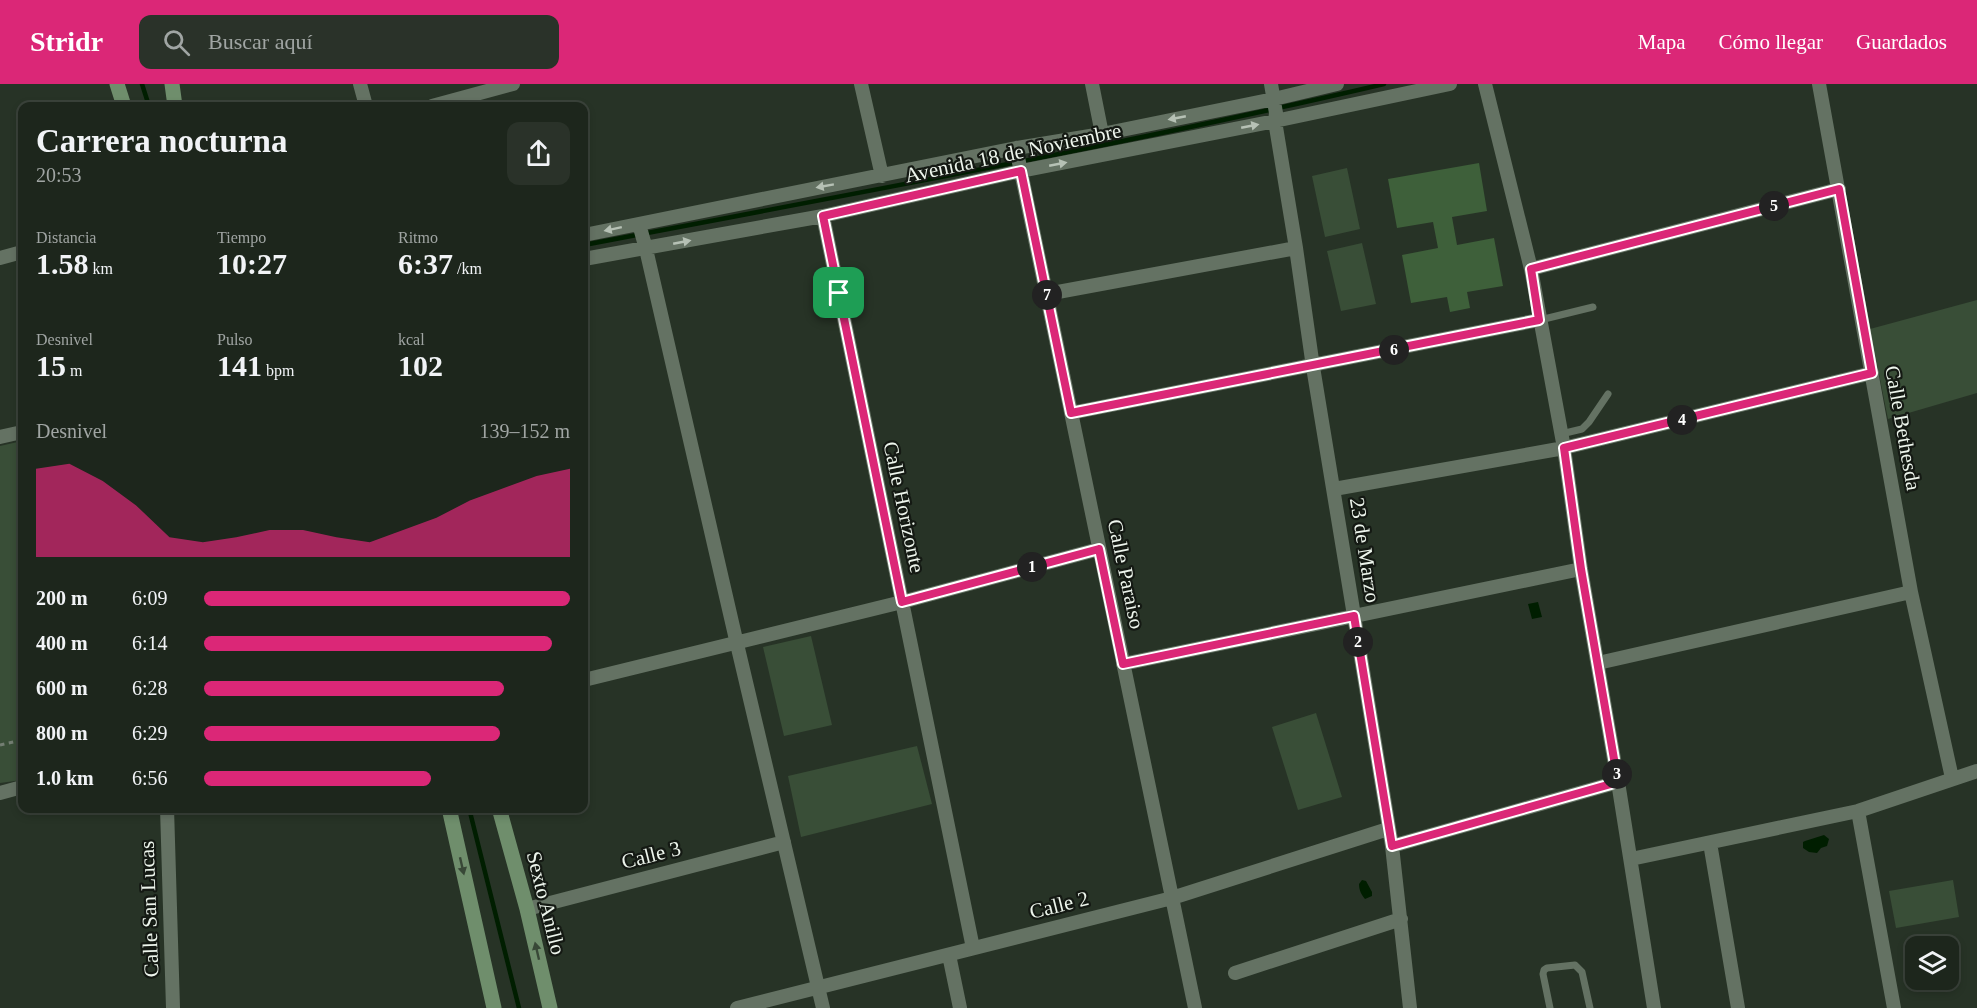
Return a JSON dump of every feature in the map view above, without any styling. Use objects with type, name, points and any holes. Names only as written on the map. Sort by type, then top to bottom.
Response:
[{"type":"main road","points":[[117,84],[123,102]]},
{"type":"main road","points":[[172,84],[174,102]]},
{"type":"main road","points":[[450,813],[494,1008]]},
{"type":"main road","name":"Sexto Anillo","points":[[500,813],[527,909],[550,1008]]},
{"type":"street","points":[[360,84],[365,102]]},
{"type":"street","points":[[447,102],[513,84]]},
{"type":"street","points":[[861,84],[882,176]]},
{"type":"street","points":[[1092,84],[1102,134]]},
{"type":"street","name":"23 de Marzo","points":[[1271,84],[1313,367],[1392,846],[1410,1008]]},
{"type":"street","name":"Avenida 18 de Noviembre","points":[[588,257],[642,236],[882,176],[1019,160],[1275,110],[1337,84]]},
{"type":"street","name":"Avenida 18 de Noviembre","points":[[588,236],[642,236],[823,216],[1102,134],[1450,84]]},
{"type":"street","points":[[1485,84],[1531,269],[1564,448],[1581,569],[1654,1008]]},
{"type":"street","name":"Calle Bethesda","points":[[1819,84],[1911,592],[1952,778]]},
{"type":"street","name":"Calle Paraiso","points":[[1019,160],[1195,1008]]},
{"type":"street","points":[[1531,269],[1839,189]]},
{"type":"street","name":"Calle Horizonte","points":[[823,216],[973,948]]},
{"type":"street","points":[[642,236],[823,1008]]},
{"type":"street","points":[[1047,294],[1296,248]]},
{"type":"street","points":[[0,258],[18,253]]},
{"type":"street","points":[[1071,413],[1313,367],[1539,320]]},
{"type":"street","points":[[1334,489],[1564,448],[1872,373]]},
{"type":"street","points":[[0,437],[18,433]]},
{"type":"street","points":[[588,679],[902,602],[1099,549]]},
{"type":"street","points":[[1123,664],[1581,569]]},
{"type":"street","points":[[1598,663],[1911,592]]},
{"type":"street","points":[[1631,859],[1857,811],[1977,771]]},
{"type":"street","points":[[1392,846],[1618,782]]},
{"type":"street","points":[[0,793],[18,789]]},
{"type":"street","points":[[1857,811],[1894,1008]]},
{"type":"street","name":"Calle San Lucas","points":[[167,813],[173,1008]]},
{"type":"street","name":"Calle 2","points":[[737,1008],[1172,898],[1388,829]]},
{"type":"street","name":"Calle 3","points":[[527,909],[784,842]]},
{"type":"street","points":[[1710,843],[1738,1008]]},
{"type":"street","points":[[1235,974],[1401,919]]},
{"type":"street","points":[[949,955],[960,1008]]},
{"type":"lane","points":[[1539,320],[1593,307]]},
{"type":"lane","points":[[1561,434],[1586,426],[1608,394]]},
{"type":"lane","points":[[1550,1008],[1544,970],[1575,965],[1582,972],[1590,1008]]},
{"type":"path","points":[[0,746],[18,741]]},
{"type":"shaded area","points":[[1347,168],[1360,229],[1325,237],[1312,176]]},
{"type":"shaded area","points":[[1362,243],[1376,304],[1341,311],[1327,251]]},
{"type":"shaded area","points":[[1977,300],[1977,393],[1888,419],[1870,329]]},
{"type":"shaded area","points":[[18,442],[18,781],[0,783],[0,446]]},
{"type":"shaded area","points":[[1538,602],[1542,617],[1532,619],[1528,604]]},
{"type":"shaded area","points":[[811,636],[832,725],[784,736],[763,647]]},
{"type":"shaded area","points":[[1316,713],[1342,797],[1298,810],[1272,727]]},
{"type":"shaded area","points":[[917,746],[932,804],[801,837],[788,776]]},
{"type":"shaded area","points":[[1824,835],[1829,839],[1827,846],[1821,848],[1817,853],[1803,848],[1803,842]]},
{"type":"shaded area","points":[[1362,880],[1366,881],[1372,892],[1372,896],[1365,899],[1359,888]]},
{"type":"shaded area","points":[[1953,880],[1959,917],[1896,928],[1889,891]]},
{"type":"building","points":[[1479,163],[1487,211],[1452,217],[1457,245],[1494,238],[1503,286],[1467,292],[1470,308],[1450,312],[1447,297],[1411,303],[1402,255],[1438,248],[1433,222],[1397,228],[1388,179]]},
{"type":"waterway","points":[[142,84],[148,102]]},
{"type":"waterway","points":[[588,244],[1085,149],[1384,84]]},
{"type":"waterway","points":[[470,813],[519,1008]]},
{"type":"route","points":[[1021,171],[1071,413],[1313,367],[1539,320],[1531,269],[1839,189],[1872,373],[1564,448],[1581,569],[1618,782],[1392,846],[1354,616],[1123,664],[1099,549],[902,602],[839,293],[823,216],[1021,171]]}]
